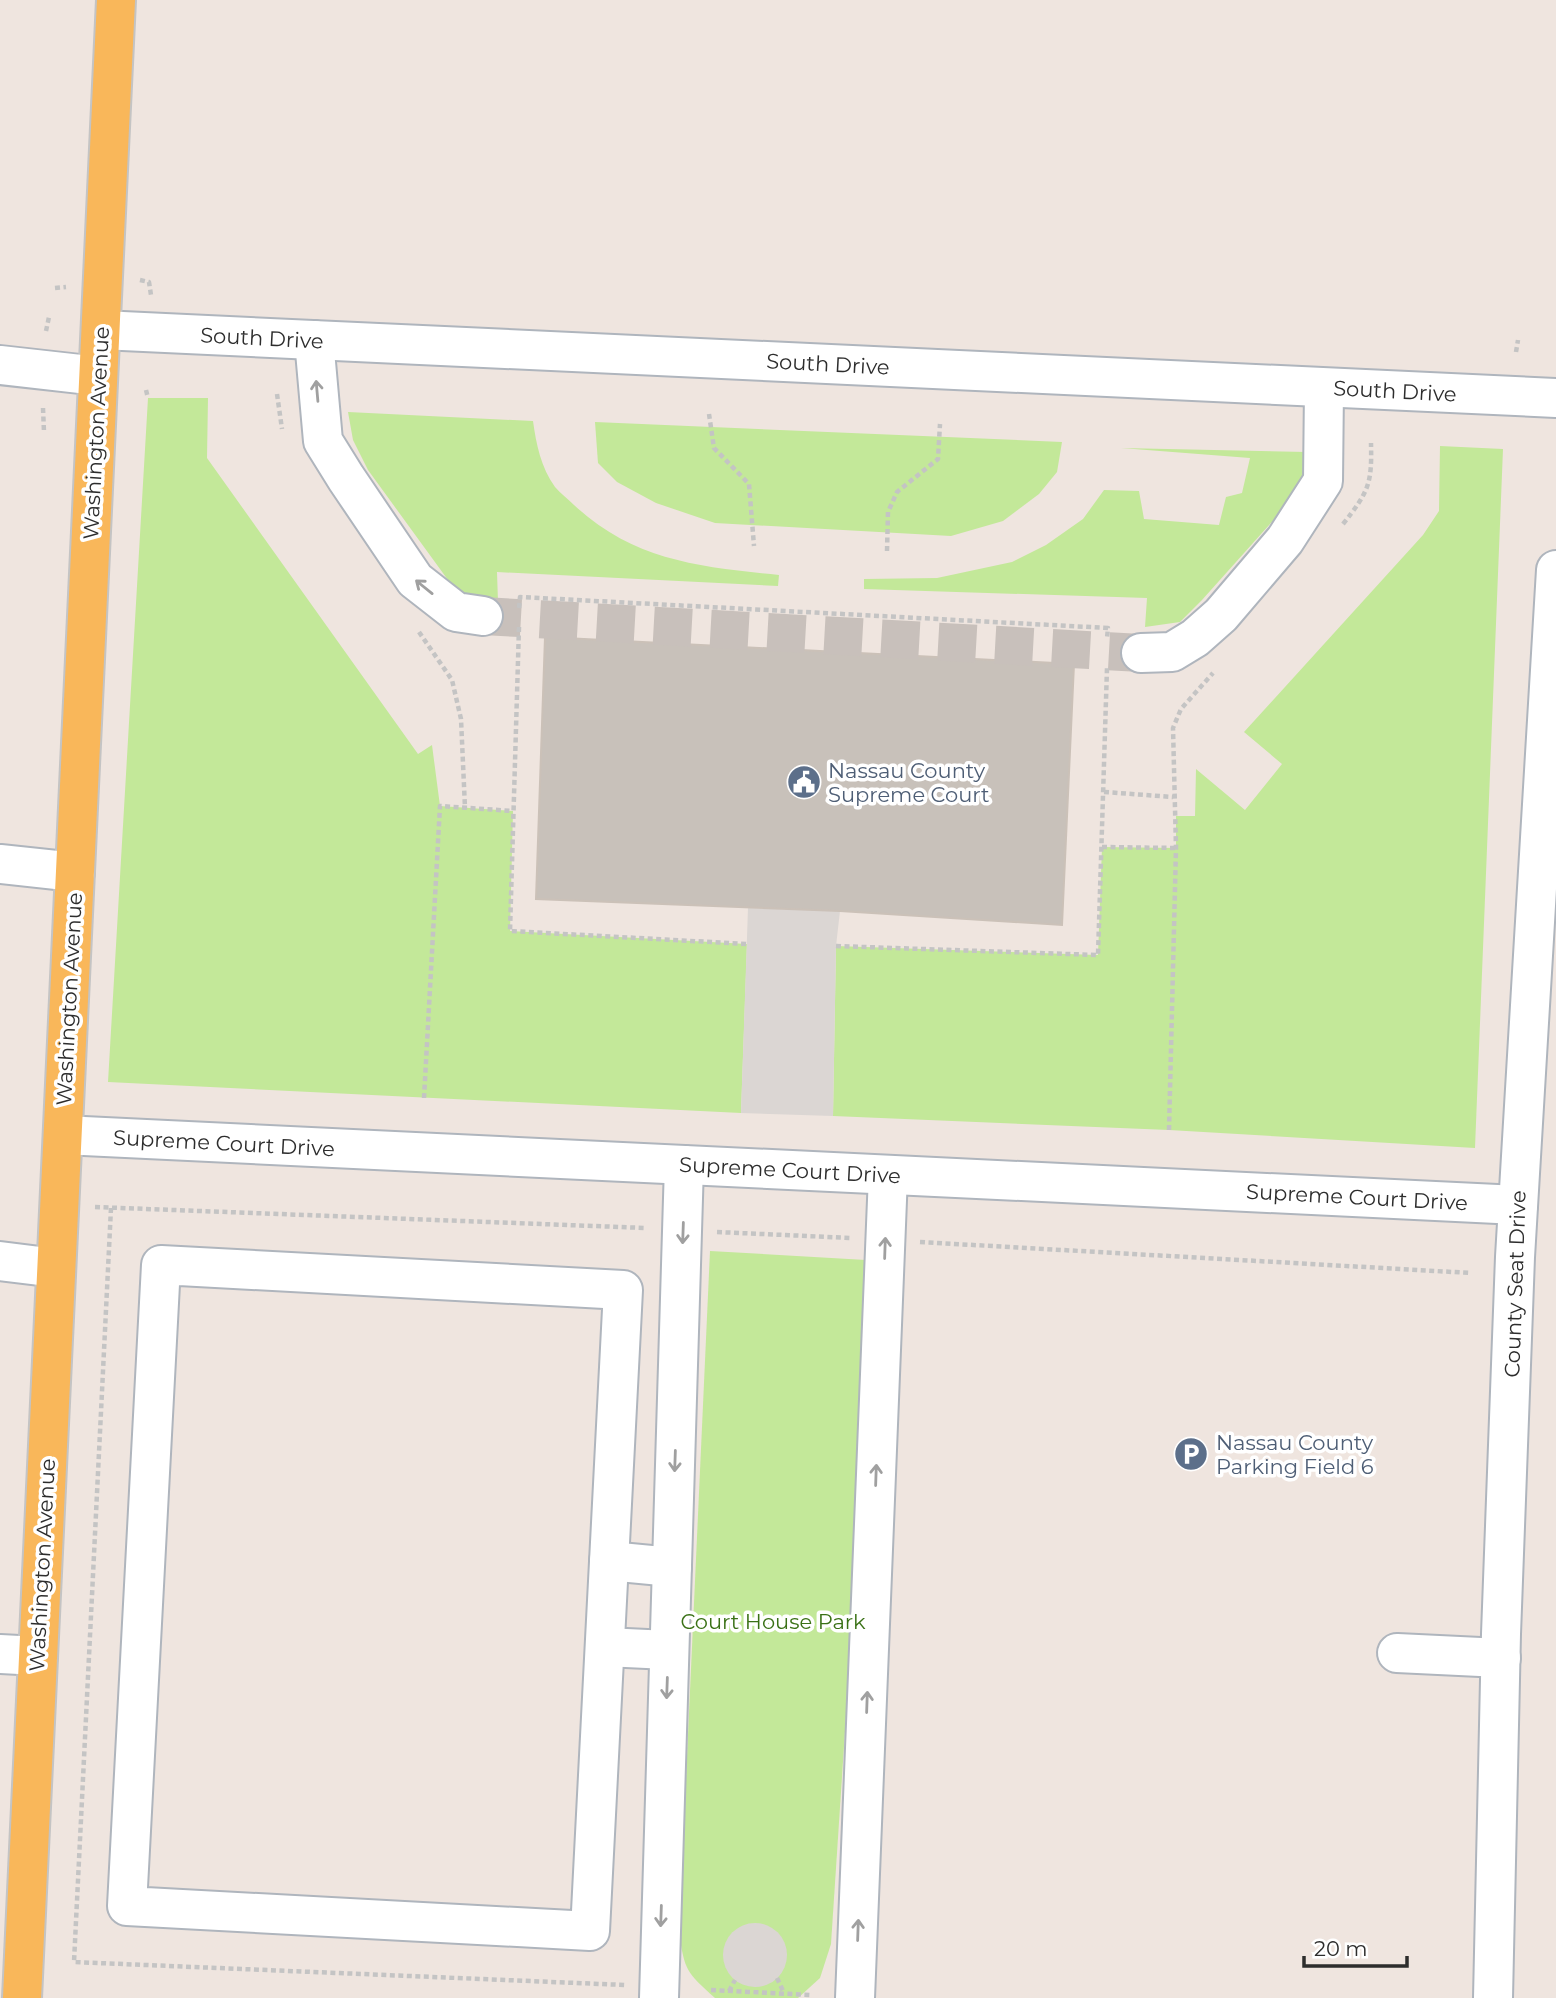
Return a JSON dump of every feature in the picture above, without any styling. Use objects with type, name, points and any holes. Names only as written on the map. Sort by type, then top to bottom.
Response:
[{"type":"main road","name":"Washington Avenue","points":[[22,1998],[116,0]]},
{"type":"street","name":"South Drive","points":[[101,330],[1556,398]]},
{"type":"street","points":[[314,340],[323,441],[415,580],[456,612],[507,617]]},
{"type":"street","points":[[0,365],[98,376]]},
{"type":"street","points":[[1119,650],[1172,652],[1195,638],[1221,615],[1285,540],[1324,481],[1324,388]]},
{"type":"street","name":"County Seat Drive","points":[[1493,1998],[1501,1658],[1518,1205],[1556,570]]},
{"type":"street","points":[[0,864],[75,872]]},
{"type":"street","name":"Supreme Court Drive","points":[[63,1135],[1518,1205]]},
{"type":"street","points":[[659,1998],[684,1165]]},
{"type":"street","points":[[855,1998],[888,1175]]},
{"type":"street","points":[[0,1261],[56,1268]]},
{"type":"street","points":[[161,1265],[623,1290],[605,1647],[590,1931],[127,1906],[161,1265]]},
{"type":"street","points":[[609,1561],[672,1567]]},
{"type":"street","points":[[605,1647],[668,1650]]},
{"type":"street","points":[[1397,1653],[1501,1658]]},
{"type":"street","points":[[0,1654],[38,1656]]},
{"type":"path","points":[[138,279],[149,282],[151,296]]},
{"type":"path","points":[[46,331],[49,317]]},
{"type":"path","points":[[1516,352],[1518,340]]},
{"type":"path","points":[[146,390],[148,398]]},
{"type":"path","points":[[43,408],[44,432]]},
{"type":"path","points":[[709,414],[714,448],[749,484],[754,546]]},
{"type":"path","points":[[887,551],[888,512],[897,492],[938,458],[940,424]]},
{"type":"path","points":[[747,944],[510,931],[513,811],[507,617],[520,597],[1108,628],[1119,650],[1104,792],[1098,955],[836,946]]},
{"type":"path","points":[[1104,792],[1173,797]]},
{"type":"path","points":[[424,1098],[440,806],[513,811]]},
{"type":"path","points":[[1169,1130],[1176,816]]},
{"type":"path","points":[[1102,846],[1176,848]]},
{"type":"path","points":[[59,1205],[683,1230],[1471,1273]]},
{"type":"path","points":[[111,1208],[74,1962],[626,1985],[627,1972]]},
{"type":"path","points":[[776,1978],[784,1994]]},
{"type":"path","points":[[729,1991],[735,1980]]},
{"type":"path","points":[[711,1990],[811,1995]]},
{"type":"green space","points":[[148,398],[208,398],[207,458],[418,754],[432,745],[440,806],[513,811],[510,931],[747,944],[741,1113],[108,1082]]},
{"type":"green space","points":[[348,412],[533,421],[540,455],[550,480],[597,524],[645,550],[670,558],[722,569],[779,575],[778,586],[497,572],[498,602],[479,600],[456,591],[368,470],[353,440]]},
{"type":"green space","points":[[595,422],[1062,442],[1057,472],[1039,494],[1003,521],[951,536],[715,523],[656,503],[617,482],[598,463]]},
{"type":"green space","points":[[1440,446],[1503,449],[1475,1148],[1169,1130],[833,1116],[836,946],[1098,955],[1102,847],[1176,848],[1176,816],[1195,816],[1196,769],[1245,810],[1282,764],[1244,732],[1423,535],[1439,511]]},
{"type":"green space","points":[[1121,448],[1307,452],[1303,480],[1278,515],[1180,622],[1145,627],[1147,598],[864,589],[864,579],[937,578],[1012,562],[1046,545],[1083,519],[1104,490],[1139,491],[1144,519],[1219,525],[1226,497],[1242,493],[1250,458]]},
{"type":"green space","name":"Court House Park","points":[[710,1251],[866,1260],[852,1625],[831,1944],[820,1978],[798,1998],[715,1998],[688,1970],[679,1933]]},
{"type":"shaded area","points":[[748,908],[840,911],[836,946],[833,1116],[741,1113]]},
{"type":"shaded area","points":[[755,1923],[773,1929],[781,1937],[787,1955],[781,1973],[773,1981],[755,1987],[737,1981],[729,1973],[723,1955],[729,1937],[737,1929]]},
{"type":"building","name":"Nassau County Supreme Court","points":[[545,637],[1074,664],[1062,925],[840,911],[536,899]]},
{"type":"tunnel","points":[[483,616],[1141,653]]},
{"type":"place","name":"Nassau County Supreme Court","points":[[804,782]]},
{"type":"place","name":"Nassau County Parking Field 6","points":[[1191,1454]]}]
